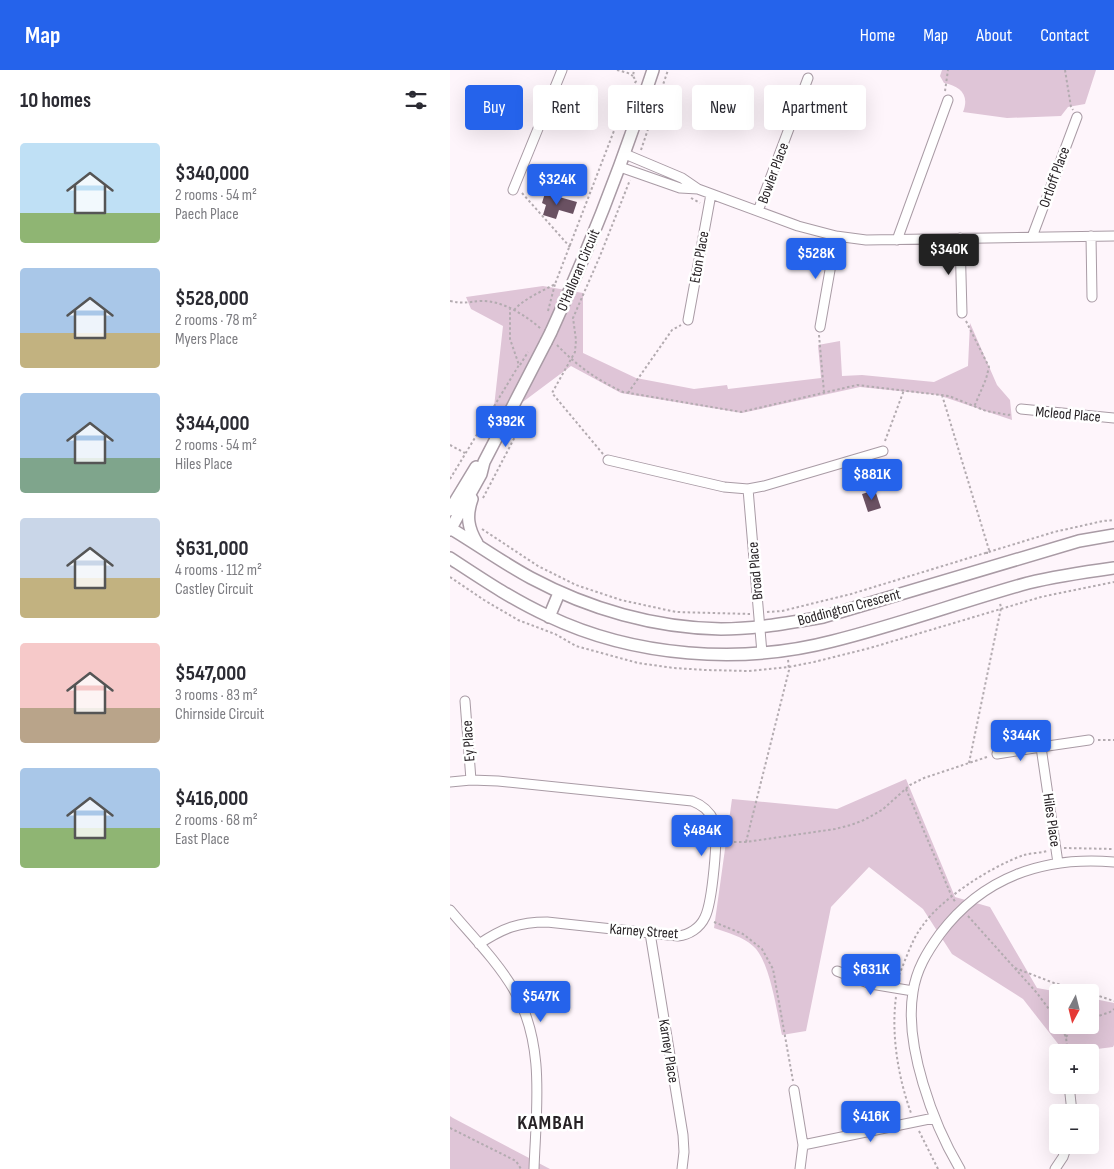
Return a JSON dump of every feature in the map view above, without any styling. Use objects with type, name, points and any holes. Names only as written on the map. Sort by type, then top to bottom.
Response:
[{"type":"street","points":[[514,188],[562,70]]},
{"type":"street","name":"O'Halloran Circuit","points":[[450,529],[481,474],[484,462],[549,337],[570,290],[625,154],[652,70]]},
{"type":"street","name":"Bowler Place","points":[[758,211],[808,78]]},
{"type":"street","points":[[897,240],[948,100]]},
{"type":"street","name":"Ortloff Place","points":[[1032,237],[1077,116]]},
{"type":"street","points":[[625,154],[688,181],[698,189],[798,226],[836,236],[866,240],[1114,236]]},
{"type":"street","points":[[620,167],[680,188],[698,189]]},
{"type":"street","name":"Eton Place","points":[[688,320],[711,194]]},
{"type":"street","points":[[820,327],[836,236]]},
{"type":"street","points":[[1091,236],[1092,296]]},
{"type":"street","points":[[960,238],[962,313]]},
{"type":"street","name":"Mcleod Place","points":[[1021,409],[1114,418]]},
{"type":"street","points":[[608,460],[724,488],[748,489],[883,451]]},
{"type":"street","name":"O'Halloran Circuit","points":[[450,510],[476,468],[484,462]]},
{"type":"street","points":[[478,545],[468,524],[469,506],[481,474]]},
{"type":"street","name":"Broad Place","points":[[748,489],[762,653]]},
{"type":"street","name":"Boddington Crescent","points":[[450,529],[530,578],[571,598],[608,611],[658,622],[720,629],[760,627],[823,617],[1079,542],[1114,535]]},
{"type":"street","name":"Boddington Crescent","points":[[450,558],[503,593],[560,622],[600,636],[654,648],[694,653],[762,653],[832,642],[1029,583],[1114,568]]},
{"type":"street","points":[[450,566],[482,580]]},
{"type":"street","points":[[549,617],[559,592]]},
{"type":"street","name":"Ey Place","points":[[466,702],[471,780]]},
{"type":"street","points":[[997,754],[1088,740]]},
{"type":"street","name":"Hiles Place","points":[[1041,747],[1058,863]]},
{"type":"street","points":[[450,782],[498,780],[692,801],[706,809],[715,825],[716,842],[709,905],[705,918]]},
{"type":"street","points":[[960,1169],[948,1149],[934,1118],[920,1070],[911,1010],[913,991],[920,966],[948,924],[962,909],[988,888],[1011,876],[1034,868],[1058,863],[1114,862]]},
{"type":"street","points":[[450,910],[501,970],[525,1012],[532,1036],[536,1061],[534,1169]]},
{"type":"street","name":"Karney Street","points":[[479,944],[496,932],[530,922],[683,936],[698,927],[705,918]]},
{"type":"street","name":"Karney Place","points":[[650,933],[683,1135],[682,1169]]},
{"type":"street","points":[[837,971],[870,984],[913,991]]},
{"type":"street","points":[[794,1090],[803,1145],[800,1169]]},
{"type":"street","points":[[803,1145],[934,1118]]},
{"type":"street","points":[[1055,1169],[1064,1154]]},
{"type":"path","points":[[546,317],[555,284],[622,110],[636,82],[628,72],[617,70]]},
{"type":"path","points":[[633,76],[634,70]]},
{"type":"path","points":[[638,160],[668,70]]},
{"type":"path","points":[[948,70],[945,89],[948,100]]},
{"type":"path","points":[[1065,70],[1071,107],[1077,116]]},
{"type":"path","points":[[608,460],[552,393],[576,348],[573,318],[633,172]]},
{"type":"path","points":[[514,188],[570,247]]},
{"type":"path","points":[[514,310],[529,298],[555,284]]},
{"type":"path","points":[[450,301],[461,304],[488,302],[514,310],[528,317],[571,360],[608,385],[628,393],[741,412],[857,386],[942,395],[956,398],[986,411],[1009,414],[1021,409]]},
{"type":"path","points":[[450,479],[519,365],[510,339],[510,309]]},
{"type":"path","points":[[962,313],[989,367],[986,380],[974,407]]},
{"type":"path","points":[[628,393],[672,330],[688,320]]},
{"type":"path","points":[[820,327],[819,338],[824,392]]},
{"type":"path","points":[[883,451],[885,439],[904,390]]},
{"type":"path","points":[[942,395],[989,550],[987,553]]},
{"type":"path","points":[[484,423],[490,427]]},
{"type":"path","points":[[482,501],[518,431]]},
{"type":"path","points":[[450,444],[466,453]]},
{"type":"path","points":[[468,524],[476,521],[484,531],[538,566],[576,585],[621,600],[676,612],[758,613],[782,611],[851,594],[1054,532],[1114,520]]},
{"type":"path","points":[[746,842],[789,667],[870,648],[1041,597],[1114,582]]},
{"type":"path","points":[[571,598],[576,585]]},
{"type":"path","points":[[969,763],[1001,608]]},
{"type":"path","points":[[555,634],[560,622]]},
{"type":"path","points":[[1088,740],[1114,740]]},
{"type":"path","points":[[716,842],[746,842],[852,825],[882,810],[910,785],[924,778],[997,754]]},
{"type":"path","points":[[906,789],[952,898],[1049,1009]]},
{"type":"path","points":[[705,918],[743,934],[762,949],[773,969],[794,1090]]},
{"type":"path","points":[[1014,967],[1058,984]]},
{"type":"path","points":[[1099,996],[1114,1001]]},
{"type":"path","points":[[1099,1016],[1114,1009]]},
{"type":"path","points":[[1066,1036],[1067,1044]]},
{"type":"path","points":[[450,1128],[516,1162],[522,1169]]},
{"type":"shaded area","points":[[942,70],[1096,70],[1085,104],[1068,107],[1061,116],[1007,118],[963,112],[965,101],[962,92],[955,86],[944,83],[940,76]]},
{"type":"shaded area","points":[[543,286],[583,293],[583,353],[636,378],[694,389],[727,385],[728,389],[821,378],[818,345],[840,341],[842,376],[862,375],[934,382],[968,366],[970,323],[997,385],[1010,400],[1012,420],[938,395],[860,387],[742,413],[621,393],[571,366],[492,425],[503,326],[471,309],[466,297]]},
{"type":"shaded area","points":[[906,779],[955,897],[990,907],[1037,988],[1049,990],[1049,1032],[1023,999],[952,954],[923,909],[869,867],[831,907],[806,1031],[782,1035],[772,988],[759,953],[753,946],[735,935],[714,928],[732,799],[837,809]]},
{"type":"shaded area","points":[[1099,1000],[1114,1003],[1113,1047],[1099,1049],[1099,1044],[1058,1044],[1050,1034],[1099,1034]]},
{"type":"shaded area","points":[[450,1116],[453,1118],[550,1169],[450,1169]]},
{"type":"building","points":[[545,193],[577,202],[573,214],[559,210],[556,219],[543,215],[546,205],[542,203]]},
{"type":"building","points":[[875,490],[881,508],[868,512],[862,494]]},
{"type":"district","name":"KAMBAH","points":[[551,1122]]}]
